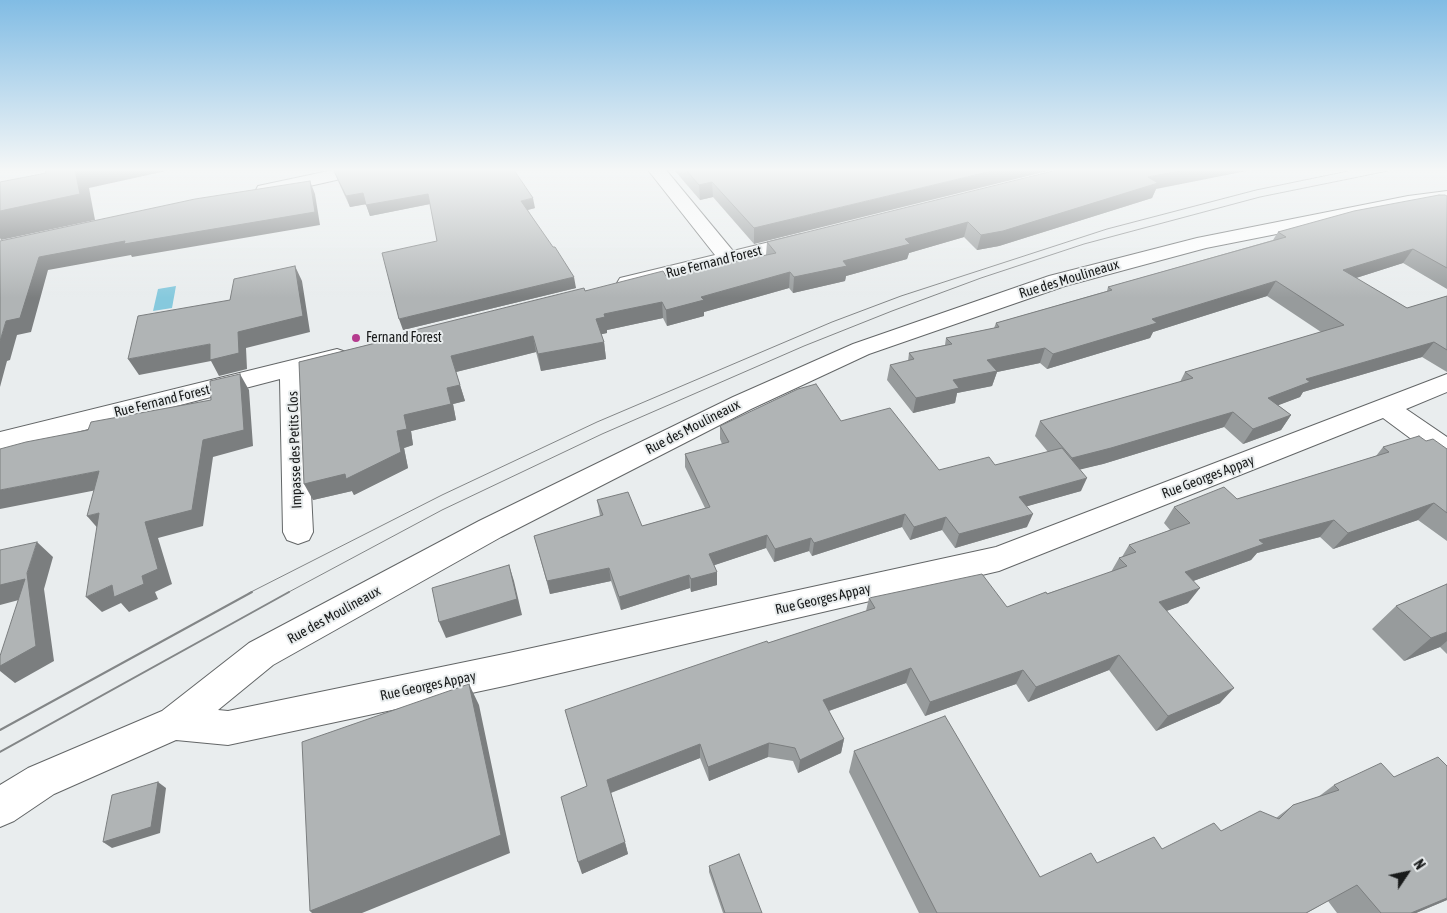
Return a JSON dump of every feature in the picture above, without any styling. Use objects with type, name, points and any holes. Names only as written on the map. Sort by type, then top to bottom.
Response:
[{"type":"street","points":[[691,213],[728,258]]},
{"type":"street","name":"Rue des Moulineaux","points":[[0,807],[41,781],[175,723],[262,654],[482,534],[742,403],[861,349],[1057,281],[1204,242],[1354,213]]},
{"type":"street","name":"Rue Fernand Forest","points":[[610,288],[823,234]]},
{"type":"street","name":"Rue Fernand Forest","points":[[0,442],[353,353]]},
{"type":"street","name":"Impasse des Petits Clos","points":[[292,368],[298,532]]},
{"type":"street","name":"Rue Georges Appay","points":[[175,723],[228,728],[509,669],[999,559],[1447,382]]},
{"type":"street","points":[[1385,407],[1447,451]]},
{"type":"water","points":[[176,286],[172,308],[153,311],[158,289]]},
{"type":"building","points":[[132,213],[311,213],[124,244],[125,241],[39,257],[20,318],[6,321],[0,341],[0,241]]},
{"type":"building","points":[[432,213],[529,213],[553,247],[555,247],[574,277],[399,319],[382,253],[437,241]]},
{"type":"building","points":[[740,213],[818,213],[754,228]]},
{"type":"building","points":[[885,213],[1062,213],[1003,231],[981,235],[968,222],[905,239],[910,244],[843,261],[847,266],[794,277],[790,272],[701,297],[704,300],[666,310],[662,302],[604,314],[605,317],[596,319],[604,342],[538,354],[533,336],[451,356],[460,385],[447,388],[451,404],[404,415],[407,429],[397,431],[401,452],[346,479],[345,474],[304,484],[299,362],[404,336],[403,333],[584,288],[585,291],[663,271],[666,276],[776,253],[767,242]]},
{"type":"building","points":[[1348,213],[1447,213],[1447,268],[1413,249],[1343,270],[1407,308],[1447,296],[1447,350],[1434,342],[1306,379],[1310,382],[1268,398],[1291,415],[1253,429],[1233,412],[1072,458],[1040,421],[1193,378],[1185,372],[1344,325],[1276,281],[1152,319],[1157,323],[1053,354],[1045,348],[987,360],[997,371],[953,380],[959,388],[916,398],[890,365],[914,359],[909,353],[952,344],[946,338],[999,327],[996,323],[1112,290],[1108,287],[1286,237],[1278,232]]},
{"type":"building","points":[[295,266],[303,316],[238,332],[239,353],[210,360],[210,344],[128,359],[138,316],[230,300],[234,279]]},
{"type":"building","points":[[240,374],[244,430],[203,440],[192,510],[145,522],[158,569],[142,576],[144,584],[114,597],[112,585],[86,597],[99,513],[87,516],[99,471],[0,490],[0,449],[88,430],[91,422],[211,400],[210,381]]},
{"type":"building","points":[[816,384],[841,421],[890,408],[939,470],[989,457],[995,465],[1062,448],[1087,478],[1019,497],[1033,514],[959,534],[946,517],[914,527],[905,514],[814,543],[811,538],[775,549],[767,535],[709,554],[717,572],[691,579],[689,575],[619,597],[609,568],[547,581],[534,536],[603,515],[597,500],[628,492],[642,526],[710,507],[685,454],[729,442],[720,426],[798,389]]},
{"type":"building","points":[[1419,436],[1426,441],[1433,439],[1447,449],[1447,513],[1434,503],[1348,533],[1334,520],[1259,540],[1264,544],[1185,572],[1200,588],[1159,602],[1234,688],[1168,716],[1119,655],[1036,687],[1023,670],[930,702],[911,668],[823,700],[844,739],[800,760],[795,748],[769,743],[708,767],[700,744],[607,780],[625,842],[578,862],[561,797],[587,786],[565,710],[767,641],[768,643],[875,608],[869,598],[982,574],[1007,607],[1046,592],[1047,594],[1127,566],[1119,558],[1136,552],[1129,545],[1190,523],[1174,507],[1224,487],[1237,499],[1389,452],[1383,447]]},
{"type":"building","points":[[37,542],[27,573],[36,646],[0,666],[0,656],[25,579],[0,585],[0,550]]},
{"type":"building","points":[[509,565],[517,599],[439,622],[432,588]]},
{"type":"building","points":[[1447,584],[1447,632],[1431,638],[1396,606]]},
{"type":"building","points":[[469,684],[501,835],[310,911],[302,742]]},
{"type":"building","points":[[945,716],[1040,877],[1091,853],[1097,863],[1154,837],[1162,849],[1214,823],[1221,831],[1260,811],[1279,819],[1293,805],[1339,790],[1334,785],[1381,763],[1394,777],[1438,757],[1447,766],[1447,898],[1411,913],[1381,913],[1357,885],[1306,913],[937,913],[854,751]]},
{"type":"building","points":[[158,782],[151,827],[103,842],[112,795]]},
{"type":"building","points":[[739,854],[762,913],[725,913],[709,866]]},
{"type":"tram line","points":[[249,593],[442,495],[597,422],[832,322],[901,296],[1107,229],[1170,213]]},
{"type":"tram line","points":[[287,593],[442,510],[602,434],[804,346],[981,278],[1084,244],[1202,213]]},
{"type":"tram line","points":[[0,730],[252,592]]},
{"type":"tram line","points":[[0,752],[289,592]]},
{"type":"place","name":"Fernand Forest","points":[[356,338]]}]
